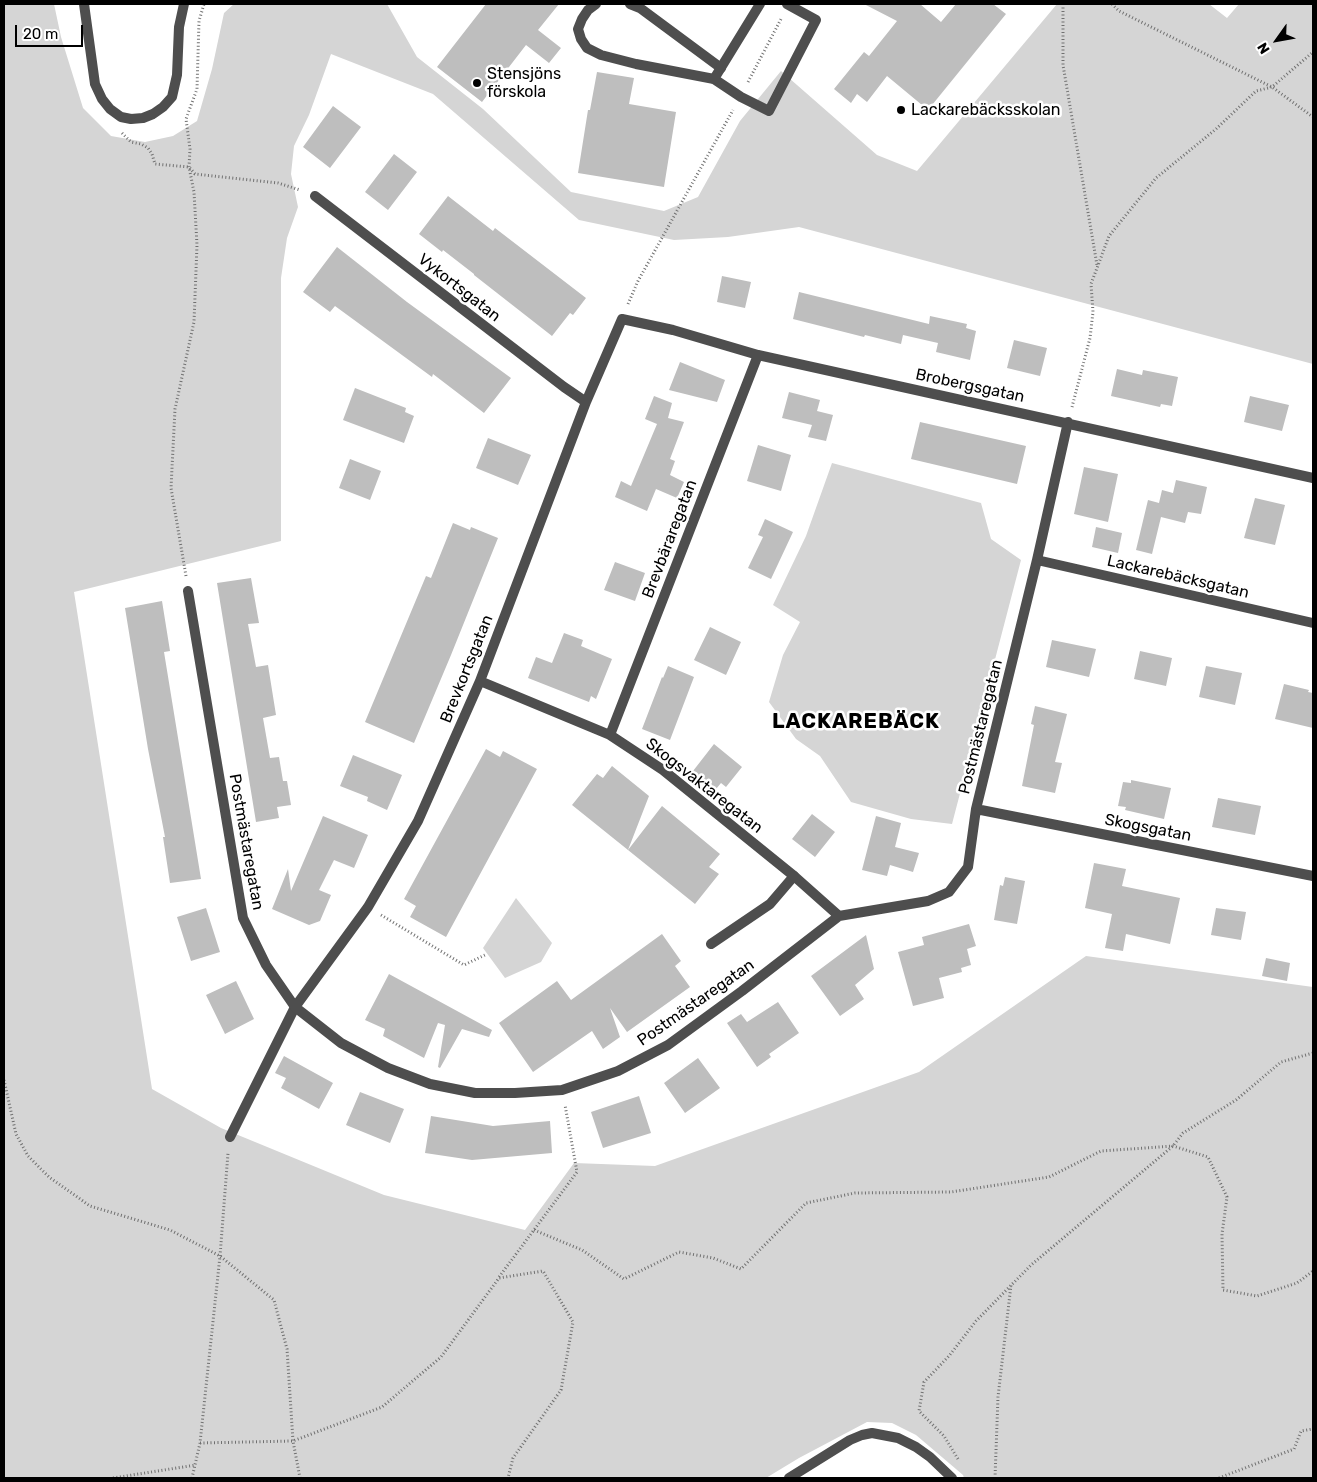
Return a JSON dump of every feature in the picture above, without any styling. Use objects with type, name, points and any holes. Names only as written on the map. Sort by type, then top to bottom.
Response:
[{"type":"street","points":[[84,4],[95,84],[102,99],[110,109],[121,117],[126,118],[143,118],[153,114],[172,97],[177,75],[179,27],[184,4]]},
{"type":"street","points":[[596,4],[588,10],[578,29],[581,39],[587,48],[601,55],[636,64],[714,79],[741,97],[768,111],[816,20],[788,4]]},
{"type":"street","points":[[630,4],[640,8],[721,68]]},
{"type":"street","points":[[714,79],[760,4]]},
{"type":"street","name":"Vykortsgatan","points":[[315,196],[586,402]]},
{"type":"street","name":"Brobergsgatan","points":[[622,319],[674,330],[758,355],[1068,422],[1313,478]]},
{"type":"street","name":"Brevkortsgatan","points":[[230,1137],[295,1007],[368,907],[418,821],[480,681],[586,402],[622,319]]},
{"type":"street","name":"Brevbäraregatan","points":[[610,735],[758,355]]},
{"type":"street","name":"Postmästaregatan","points":[[188,591],[243,918],[266,965],[295,1007],[341,1043],[388,1068],[430,1084],[475,1092],[515,1093],[562,1090],[618,1071],[668,1045],[839,916],[928,901],[949,892],[968,867],[976,809],[1037,560],[1068,422]]},
{"type":"street","name":"Lackarebäcksgatan","points":[[1037,560],[1313,623]]},
{"type":"street","name":"Skogsvaktaregatan","points":[[480,681],[610,735],[663,770],[794,876],[839,916]]},
{"type":"street","name":"Skogsgatan","points":[[976,809],[1313,876]]},
{"type":"street","points":[[711,944],[770,904],[794,876]]},
{"type":"street","points":[[789,1478],[850,1440],[872,1433],[898,1438],[916,1447],[930,1457],[952,1478]]},
{"type":"path","points":[[188,591],[171,488],[175,409],[194,322],[197,246],[194,192],[189,167],[190,149],[186,120],[197,89],[199,21],[204,4]]},
{"type":"path","points":[[622,319],[638,281],[741,97],[788,4]]},
{"type":"path","points":[[1063,4],[1062,65],[1097,267]]},
{"type":"path","points":[[1112,4],[1120,12],[1272,87],[1313,117]]},
{"type":"path","points":[[1068,422],[1090,338],[1093,312],[1091,284],[1109,236],[1156,178],[1216,129],[1256,91],[1272,87],[1313,52]]},
{"type":"path","points":[[126,118],[122,134],[131,142],[142,144],[148,148],[156,164],[189,167],[195,174],[278,183],[315,196]]},
{"type":"path","points":[[368,907],[464,965],[488,954]]},
{"type":"path","points":[[958,1460],[944,1436],[919,1412],[924,1382],[949,1356],[976,1321],[1031,1265],[1172,1146],[1183,1133],[1236,1100],[1281,1062],[1313,1053]]},
{"type":"path","points":[[4,1080],[16,1134],[28,1156],[49,1177],[90,1206],[170,1230],[220,1256],[274,1300],[287,1349],[293,1441],[300,1478]]},
{"type":"path","points":[[200,1444],[293,1441],[382,1407],[441,1357],[577,1172],[562,1090]]},
{"type":"path","points":[[192,1478],[200,1444],[220,1256],[230,1137]]},
{"type":"path","points":[[534,1230],[582,1250],[624,1279],[679,1252],[713,1258],[741,1269],[806,1203],[855,1193],[951,1192],[1049,1176],[1101,1151],[1172,1146],[1208,1157],[1226,1197],[1222,1234],[1223,1290],[1257,1296],[1298,1283],[1313,1271]]},
{"type":"path","points":[[499,1278],[543,1271],[573,1322],[560,1390],[513,1458],[508,1478]]},
{"type":"path","points":[[995,1478],[998,1397],[1012,1285]]},
{"type":"path","points":[[1219,1478],[1294,1449],[1301,1431],[1313,1429]]},
{"type":"path","points":[[113,1478],[196,1465]]},
{"type":"shaded area","points":[[4,4],[54,4],[61,37],[83,108],[111,136],[145,142],[173,136],[197,121],[212,69],[224,13],[234,4],[387,4],[417,57],[483,109],[571,192],[664,211],[698,197],[740,121],[781,71],[877,155],[917,171],[1057,4],[1209,4],[1227,18],[1239,4],[1313,4],[1313,364],[799,227],[728,237],[674,240],[579,220],[433,94],[331,54],[309,115],[294,146],[291,174],[298,207],[287,238],[281,278],[281,541],[74,592],[152,1089],[221,1128],[384,1195],[525,1230],[574,1163],[655,1166],[919,1072],[1086,956],[1313,987],[1313,1478],[964,1478],[963,1475],[916,1435],[892,1423],[867,1422],[766,1478],[4,1478]]},
{"type":"shaded area","points":[[832,463],[981,503],[991,539],[1021,560],[952,824],[911,819],[851,802],[820,756],[796,739],[769,702],[783,655],[800,622],[773,605],[806,536]]},
{"type":"shaded area","points":[[516,898],[552,943],[541,962],[505,978],[483,948]]},
{"type":"building","points":[[486,4],[559,4],[538,30],[561,48],[549,63],[526,45],[482,102],[437,67]]},
{"type":"building","points":[[864,4],[920,4],[941,22],[956,4],[993,4],[1006,14],[928,110],[887,76],[867,102],[857,94],[851,103],[834,89],[864,52],[869,56],[897,21]]},
{"type":"building","points":[[597,72],[634,78],[629,104],[676,112],[664,187],[578,173],[588,110],[590,110]]},
{"type":"building","points":[[333,106],[361,127],[330,168],[303,147]]},
{"type":"building","points":[[394,154],[417,172],[388,210],[365,192]]},
{"type":"building","points":[[448,196],[493,231],[495,228],[586,298],[573,315],[570,313],[552,336],[443,250],[442,252],[419,234]]},
{"type":"building","points":[[337,247],[407,302],[511,378],[484,413],[433,374],[432,377],[335,306],[330,312],[303,292]]},
{"type":"building","points":[[722,276],[751,282],[745,308],[717,302]]},
{"type":"building","points":[[799,292],[929,324],[930,316],[967,324],[966,328],[976,331],[970,360],[936,352],[938,343],[903,335],[901,344],[865,335],[864,337],[793,319]]},
{"type":"building","points":[[1014,340],[1047,348],[1040,376],[1007,368]]},
{"type":"building","points":[[680,362],[725,380],[717,402],[669,390]]},
{"type":"building","points":[[1117,369],[1142,375],[1143,370],[1178,377],[1172,406],[1161,404],[1160,407],[1111,396]]},
{"type":"building","points":[[355,388],[406,408],[405,412],[414,416],[404,443],[343,420]]},
{"type":"building","points":[[789,392],[820,400],[817,411],[833,415],[826,441],[808,437],[812,425],[782,418]]},
{"type":"building","points":[[654,396],[672,403],[668,418],[684,422],[670,459],[675,461],[670,475],[684,482],[677,498],[656,489],[647,511],[615,497],[621,481],[631,486],[657,424],[645,419]]},
{"type":"building","points":[[1250,396],[1289,405],[1282,431],[1244,422]]},
{"type":"building","points":[[920,422],[1026,446],[1017,484],[911,459]]},
{"type":"building","points":[[488,438],[531,455],[518,485],[476,468]]},
{"type":"building","points":[[758,445],[791,455],[781,491],[747,481]]},
{"type":"building","points":[[350,459],[381,471],[370,500],[339,488]]},
{"type":"building","points":[[1084,467],[1118,474],[1108,522],[1074,514]]},
{"type":"building","points":[[1176,480],[1207,487],[1201,514],[1188,512],[1185,523],[1161,517],[1152,554],[1136,550],[1148,500],[1159,503],[1162,490],[1173,493]]},
{"type":"building","points":[[1255,498],[1285,505],[1275,545],[1244,538]]},
{"type":"building","points":[[765,519],[793,532],[771,579],[748,568],[763,537],[758,535]]},
{"type":"building","points":[[453,523],[470,530],[471,527],[498,538],[414,743],[365,722],[426,576],[431,578]]},
{"type":"building","points":[[1096,527],[1122,533],[1118,553],[1092,547]]},
{"type":"building","points":[[615,562],[645,573],[635,601],[604,590]]},
{"type":"building","points":[[251,578],[259,623],[248,624],[256,667],[268,665],[276,715],[263,718],[270,758],[279,757],[283,781],[287,781],[291,805],[277,807],[279,818],[256,822],[217,583]]},
{"type":"building","points":[[162,601],[170,651],[164,652],[201,879],[170,883],[163,837],[165,837],[148,749],[125,608]]},
{"type":"building","points":[[710,627],[741,642],[726,675],[694,660]]},
{"type":"building","points":[[564,633],[583,640],[581,646],[612,659],[596,699],[591,696],[589,702],[528,678],[536,657],[552,663]]},
{"type":"building","points":[[1052,640],[1096,649],[1089,677],[1046,667]]},
{"type":"building","points":[[1140,651],[1172,658],[1166,686],[1134,679]]},
{"type":"building","points":[[668,666],[694,677],[670,740],[642,729]]},
{"type":"building","points":[[1206,666],[1242,673],[1235,705],[1199,697]]},
{"type":"building","points":[[1284,684],[1309,690],[1308,692],[1313,693],[1313,728],[1275,719]]},
{"type":"building","points":[[1035,706],[1067,714],[1055,762],[1062,763],[1055,793],[1022,786],[1034,725],[1031,724]]},
{"type":"building","points":[[714,744],[742,767],[726,787],[721,783],[716,789],[693,771]]},
{"type":"building","points":[[486,749],[500,757],[503,751],[537,769],[446,937],[410,917],[416,906],[404,899]]},
{"type":"building","points":[[353,755],[402,775],[387,810],[367,801],[368,797],[340,786]]},
{"type":"building","points":[[612,766],[649,796],[628,850],[572,805],[597,774],[603,778]]},
{"type":"building","points":[[1131,780],[1171,788],[1164,819],[1125,810],[1126,807],[1118,806],[1123,782],[1131,783]]},
{"type":"building","points":[[1218,798],[1261,806],[1255,835],[1212,827]]},
{"type":"building","points":[[662,806],[720,854],[709,867],[719,874],[695,904],[628,850]]},
{"type":"building","points":[[812,814],[835,832],[815,857],[792,839]]},
{"type":"building","points":[[323,816],[368,835],[354,868],[334,860],[319,890],[331,895],[320,921],[309,925],[272,909],[288,869],[291,891]]},
{"type":"building","points":[[876,816],[901,823],[895,847],[919,853],[913,872],[890,865],[887,876],[862,870]]},
{"type":"building","points":[[1094,863],[1126,869],[1122,886],[1180,898],[1170,944],[1126,934],[1123,951],[1105,948],[1112,914],[1085,908]]},
{"type":"building","points":[[1005,877],[1025,881],[1017,924],[994,920],[1000,885],[1003,886]]},
{"type":"building","points":[[206,908],[220,952],[191,961],[177,917]]},
{"type":"building","points":[[1216,908],[1246,912],[1241,940],[1211,935]]},
{"type":"building","points":[[969,924],[976,946],[967,949],[971,965],[961,968],[962,972],[939,978],[944,998],[913,1006],[898,952],[924,945],[922,937]]},
{"type":"building","points":[[662,934],[681,961],[675,966],[690,987],[627,1032],[610,1008],[620,1037],[603,1049],[592,1031],[533,1072],[499,1023],[557,981],[571,1000]]},
{"type":"building","points":[[866,935],[874,969],[855,985],[864,999],[840,1016],[811,976]]},
{"type":"building","points":[[1266,958],[1290,963],[1287,981],[1262,976]]},
{"type":"building","points":[[389,974],[492,1030],[489,1037],[462,1029],[440,1068],[438,1067],[445,1025],[438,1023],[424,1058],[383,1036],[385,1029],[365,1020]]},
{"type":"building","points":[[236,981],[254,1019],[225,1034],[206,995]]},
{"type":"building","points":[[778,1002],[799,1033],[769,1054],[771,1057],[757,1067],[727,1023],[741,1014],[747,1022]]},
{"type":"building","points":[[284,1056],[333,1083],[319,1109],[281,1088],[286,1078],[275,1073]]},
{"type":"building","points":[[698,1058],[720,1088],[685,1113],[664,1083]]},
{"type":"building","points":[[360,1092],[404,1109],[390,1143],[346,1125]]},
{"type":"building","points":[[639,1096],[651,1133],[603,1148],[591,1112]]},
{"type":"building","points":[[431,1116],[493,1126],[550,1121],[552,1153],[472,1160],[425,1153]]},
{"type":"place","name":"Stensjöns förskola","points":[[477,83]]},
{"type":"place","name":"Lackarebäcksskolan","points":[[901,110]]},
{"type":"district","name":"LACKAREBÄCK","points":[[856,722]]}]
